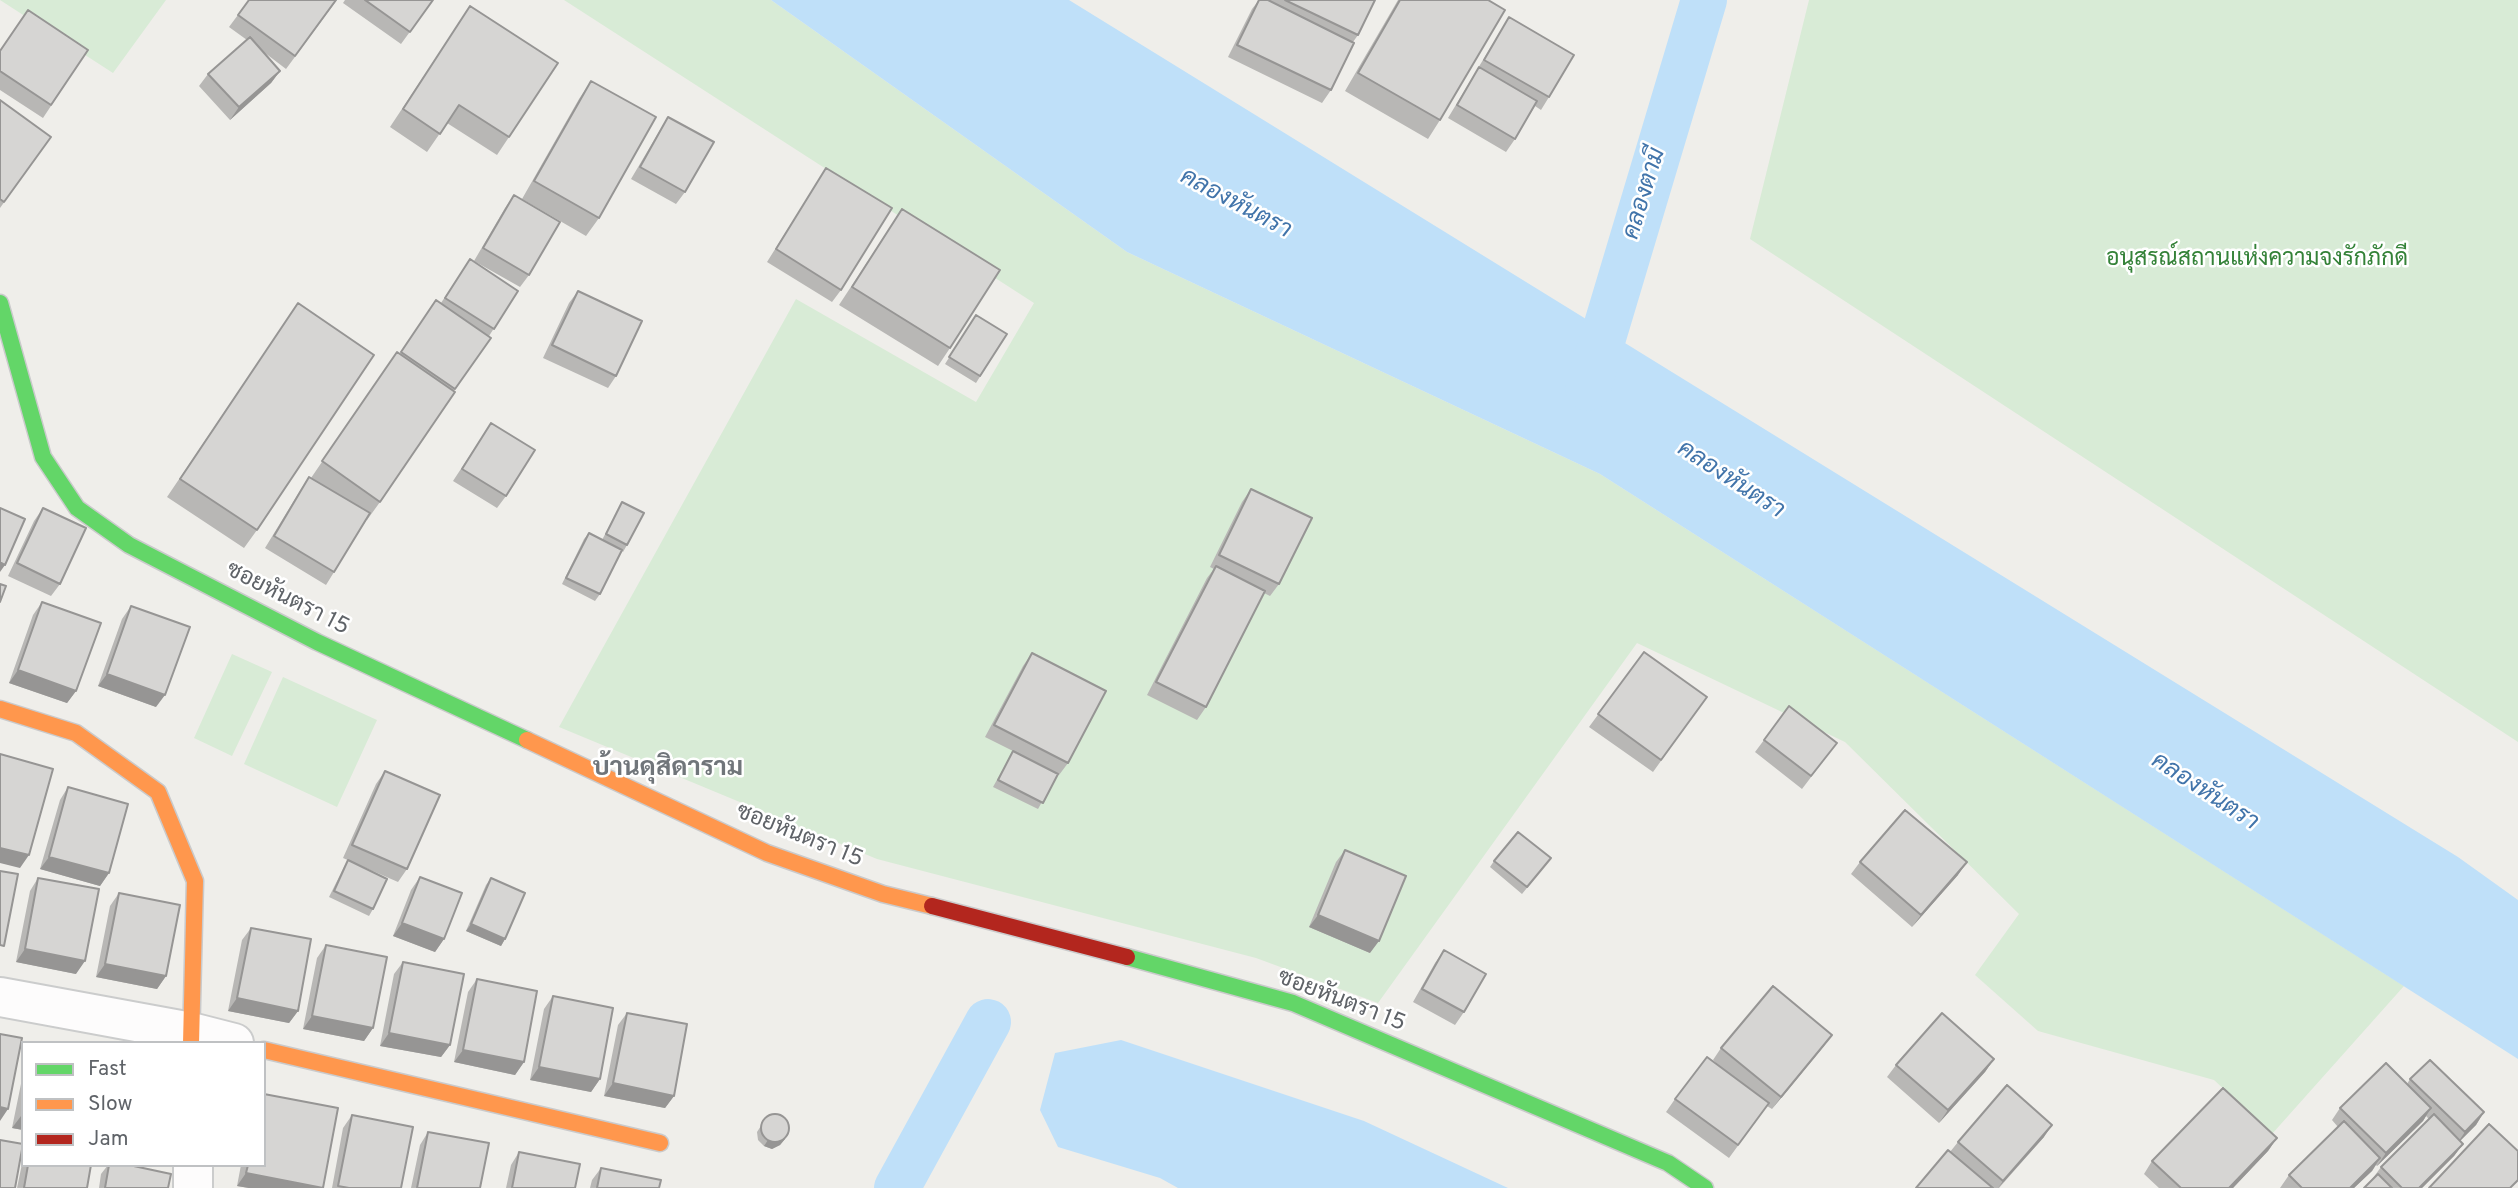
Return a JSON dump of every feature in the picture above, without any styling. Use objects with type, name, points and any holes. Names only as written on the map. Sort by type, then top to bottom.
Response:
[{"type":"street","name":"ซอยหันตรา 15","points":[[0,303],[43,457],[77,508],[129,545],[317,642],[767,853],[883,894],[994,921],[1293,1003],[1668,1163],[1705,1188]]},
{"type":"street","points":[[0,709],[76,733],[158,792],[195,881],[191,1038]]},
{"type":"street","points":[[0,997],[191,1038],[217,1041]]},
{"type":"street","points":[[266,1050],[660,1143]]},
{"type":"street","points":[[193,1167],[193,1188]]},
{"type":"green space","points":[[0,0],[166,0],[113,73]]},
{"type":"green space","points":[[564,0],[771,0],[1127,252],[1600,474],[2404,986],[2272,1134],[2214,1080],[2038,1031],[1975,975],[2019,914],[1845,742],[1637,643],[1378,1003],[1256,958],[877,859],[559,727],[796,299],[976,402],[1034,303]]},
{"type":"green space","name":"อนุสรณ์สถานแห่งความจงรักภักดี","points":[[1809,0],[2518,0],[2518,742],[1750,239]]},
{"type":"green space","points":[[232,654],[272,672],[232,756],[194,738]]},
{"type":"green space","points":[[283,677],[377,720],[337,807],[244,764]]},
{"type":"water","name":"คลองหันตรา","points":[[771,0],[1069,0],[2458,857],[2518,900],[2518,1059],[1600,474],[1127,252]]},
{"type":"water","points":[[1121,1040],[1364,1121],[1508,1188],[1178,1188],[1160,1178],[1058,1147],[1040,1110],[1055,1053]]},
{"type":"building","points":[[249,0],[336,0],[295,56],[238,15]]},
{"type":"building","points":[[365,0],[433,0],[410,32]]},
{"type":"building","points":[[1259,0],[1268,0],[1354,43],[1331,90],[1237,45]]},
{"type":"building","points":[[1285,0],[1375,0],[1358,35]]},
{"type":"building","points":[[1400,0],[1488,0],[1505,10],[1440,120],[1358,73]]},
{"type":"building","points":[[470,6],[558,63],[509,137],[459,105],[440,134],[403,109]]},
{"type":"building","points":[[28,10],[88,50],[51,105],[0,71],[0,51]]},
{"type":"building","points":[[1509,17],[1574,55],[1549,97],[1484,60]]},
{"type":"building","points":[[250,37],[280,71],[239,107],[208,74]]},
{"type":"building","points":[[1479,67],[1537,101],[1515,139],[1457,105]]},
{"type":"building","points":[[591,81],[656,117],[599,218],[534,181]]},
{"type":"building","points":[[0,100],[51,137],[4,202],[0,199]]},
{"type":"building","points":[[668,117],[714,142],[685,192],[640,167]]},
{"type":"building","points":[[826,168],[892,208],[841,290],[776,249]]},
{"type":"building","points":[[514,195],[560,222],[529,275],[483,248]]},
{"type":"building","points":[[902,209],[1000,270],[950,348],[852,287]]},
{"type":"building","points":[[470,259],[518,291],[494,329],[445,298]]},
{"type":"building","points":[[578,291],[642,321],[616,376],[552,345]]},
{"type":"building","points":[[436,300],[491,338],[455,389],[401,352]]},
{"type":"building","points":[[298,303],[374,355],[257,530],[180,479]]},
{"type":"building","points":[[976,315],[1007,334],[980,376],[949,357]]},
{"type":"building","points":[[397,352],[455,392],[380,502],[322,461]]},
{"type":"building","points":[[491,423],[535,450],[506,496],[462,469]]},
{"type":"building","points":[[309,477],[370,513],[334,572],[274,536]]},
{"type":"building","points":[[1251,489],[1312,518],[1279,584],[1219,555]]},
{"type":"building","points":[[622,502],[644,513],[627,545],[606,534]]},
{"type":"building","points":[[0,508],[25,519],[5,565],[0,562]]},
{"type":"building","points":[[43,508],[86,528],[60,584],[17,563]]},
{"type":"building","points":[[589,533],[622,550],[600,594],[566,578]]},
{"type":"building","points":[[1216,566],[1265,591],[1206,707],[1156,682]]},
{"type":"building","points":[[0,584],[6,586],[0,602]]},
{"type":"building","points":[[42,602],[101,623],[76,691],[18,670]]},
{"type":"building","points":[[131,606],[190,627],[165,695],[107,674]]},
{"type":"building","points":[[1644,652],[1707,697],[1661,760],[1598,714]]},
{"type":"building","points":[[1032,653],[1106,691],[1068,763],[994,725]]},
{"type":"building","points":[[1789,706],[1837,743],[1811,776],[1764,740]]},
{"type":"building","points":[[1013,751],[1058,774],[1043,803],[998,780]]},
{"type":"building","points":[[0,754],[53,769],[29,855],[0,848]]},
{"type":"building","points":[[385,771],[440,795],[407,869],[352,845]]},
{"type":"building","points":[[68,787],[128,804],[109,873],[49,857]]},
{"type":"building","points":[[1905,810],[1967,862],[1921,915],[1860,862]]},
{"type":"building","points":[[1518,832],[1551,858],[1527,887],[1494,861]]},
{"type":"building","points":[[1345,850],[1406,876],[1379,941],[1318,915]]},
{"type":"building","points":[[348,860],[387,879],[373,909],[334,891]]},
{"type":"building","points":[[0,871],[18,874],[4,946],[0,945]]},
{"type":"building","points":[[420,877],[462,893],[444,939],[402,923]]},
{"type":"building","points":[[38,878],[99,889],[85,961],[25,949]]},
{"type":"building","points":[[491,878],[525,893],[505,939],[471,924]]},
{"type":"building","points":[[119,893],[180,905],[166,976],[105,964]]},
{"type":"building","points":[[251,928],[311,939],[298,1011],[237,998]]},
{"type":"building","points":[[326,945],[387,957],[373,1028],[312,1016]]},
{"type":"building","points":[[1444,950],[1486,974],[1464,1012],[1422,989]]},
{"type":"building","points":[[403,962],[464,974],[450,1045],[389,1033]]},
{"type":"building","points":[[477,979],[537,991],[524,1062],[463,1050]]},
{"type":"building","points":[[1773,986],[1832,1035],[1781,1097],[1721,1048]]},
{"type":"building","points":[[553,996],[613,1008],[600,1079],[539,1067]]},
{"type":"building","points":[[627,1013],[687,1024],[674,1096],[613,1083]]},
{"type":"building","points":[[1942,1013],[1994,1059],[1948,1110],[1896,1065]]},
{"type":"building","points":[[0,1034],[22,1038],[8,1109],[0,1107]]},
{"type":"building","points":[[1707,1057],[1769,1103],[1738,1145],[1675,1099]]},
{"type":"building","points":[[2430,1060],[2484,1112],[2465,1132],[2410,1079]]},
{"type":"building","points":[[2386,1063],[2431,1108],[2386,1153],[2340,1108]]},
{"type":"building","points":[[2007,1085],[2052,1125],[2003,1181],[1958,1142]]},
{"type":"building","points":[[2223,1088],[2277,1138],[2229,1188],[2181,1188],[2152,1161]]},
{"type":"building","points":[[266,1094],[338,1108],[323,1188],[246,1173],[248,1167],[266,1167]]},
{"type":"building","points":[[775,1114],[785,1118],[789,1128],[785,1138],[775,1142],[765,1138],[761,1128],[765,1118]]},
{"type":"building","points":[[2434,1114],[2463,1144],[2419,1188],[2402,1188],[2381,1167]]},
{"type":"building","points":[[352,1115],[413,1127],[401,1188],[338,1186]]},
{"type":"building","points":[[2344,1121],[2380,1158],[2350,1188],[2302,1188],[2289,1175]]},
{"type":"building","points":[[2489,1124],[2518,1151],[2518,1180],[2510,1188],[2429,1188]]},
{"type":"building","points":[[428,1132],[489,1143],[480,1188],[417,1188]]},
{"type":"building","points":[[0,1140],[21,1144],[15,1188],[0,1188]]},
{"type":"building","points":[[1948,1150],[1993,1188],[1916,1188]]},
{"type":"building","points":[[519,1152],[580,1164],[575,1188],[512,1188]]},
{"type":"building","points":[[28,1167],[91,1167],[87,1188],[24,1188]]},
{"type":"building","points":[[109,1167],[138,1167],[171,1174],[168,1188],[105,1188]]},
{"type":"building","points":[[601,1168],[661,1180],[659,1188],[597,1188]]},
{"type":"building","points":[[2378,1174],[2392,1188],[2364,1188]]},
{"type":"waterway","name":"คลองตามี","points":[[1588,388],[1704,0]]},
{"type":"waterway","points":[[897,1188],[988,1022]]},
{"type":"traffic: fast","points":[[0,303],[43,457],[77,508],[129,545],[317,642],[527,740]]},
{"type":"traffic: fast","points":[[1127,957],[1293,1003],[1668,1163],[1705,1188]]},
{"type":"traffic: slow","points":[[0,709],[76,733],[158,792],[195,881],[191,1041]]},
{"type":"traffic: slow","points":[[527,740],[767,853],[883,894],[932,906]]},
{"type":"traffic: slow","points":[[266,1050],[660,1143]]},
{"type":"traffic: jam","points":[[932,906],[1127,957]]},
{"type":"district","name":"บ้านดุสิดาราม","points":[[668,770]]}]
